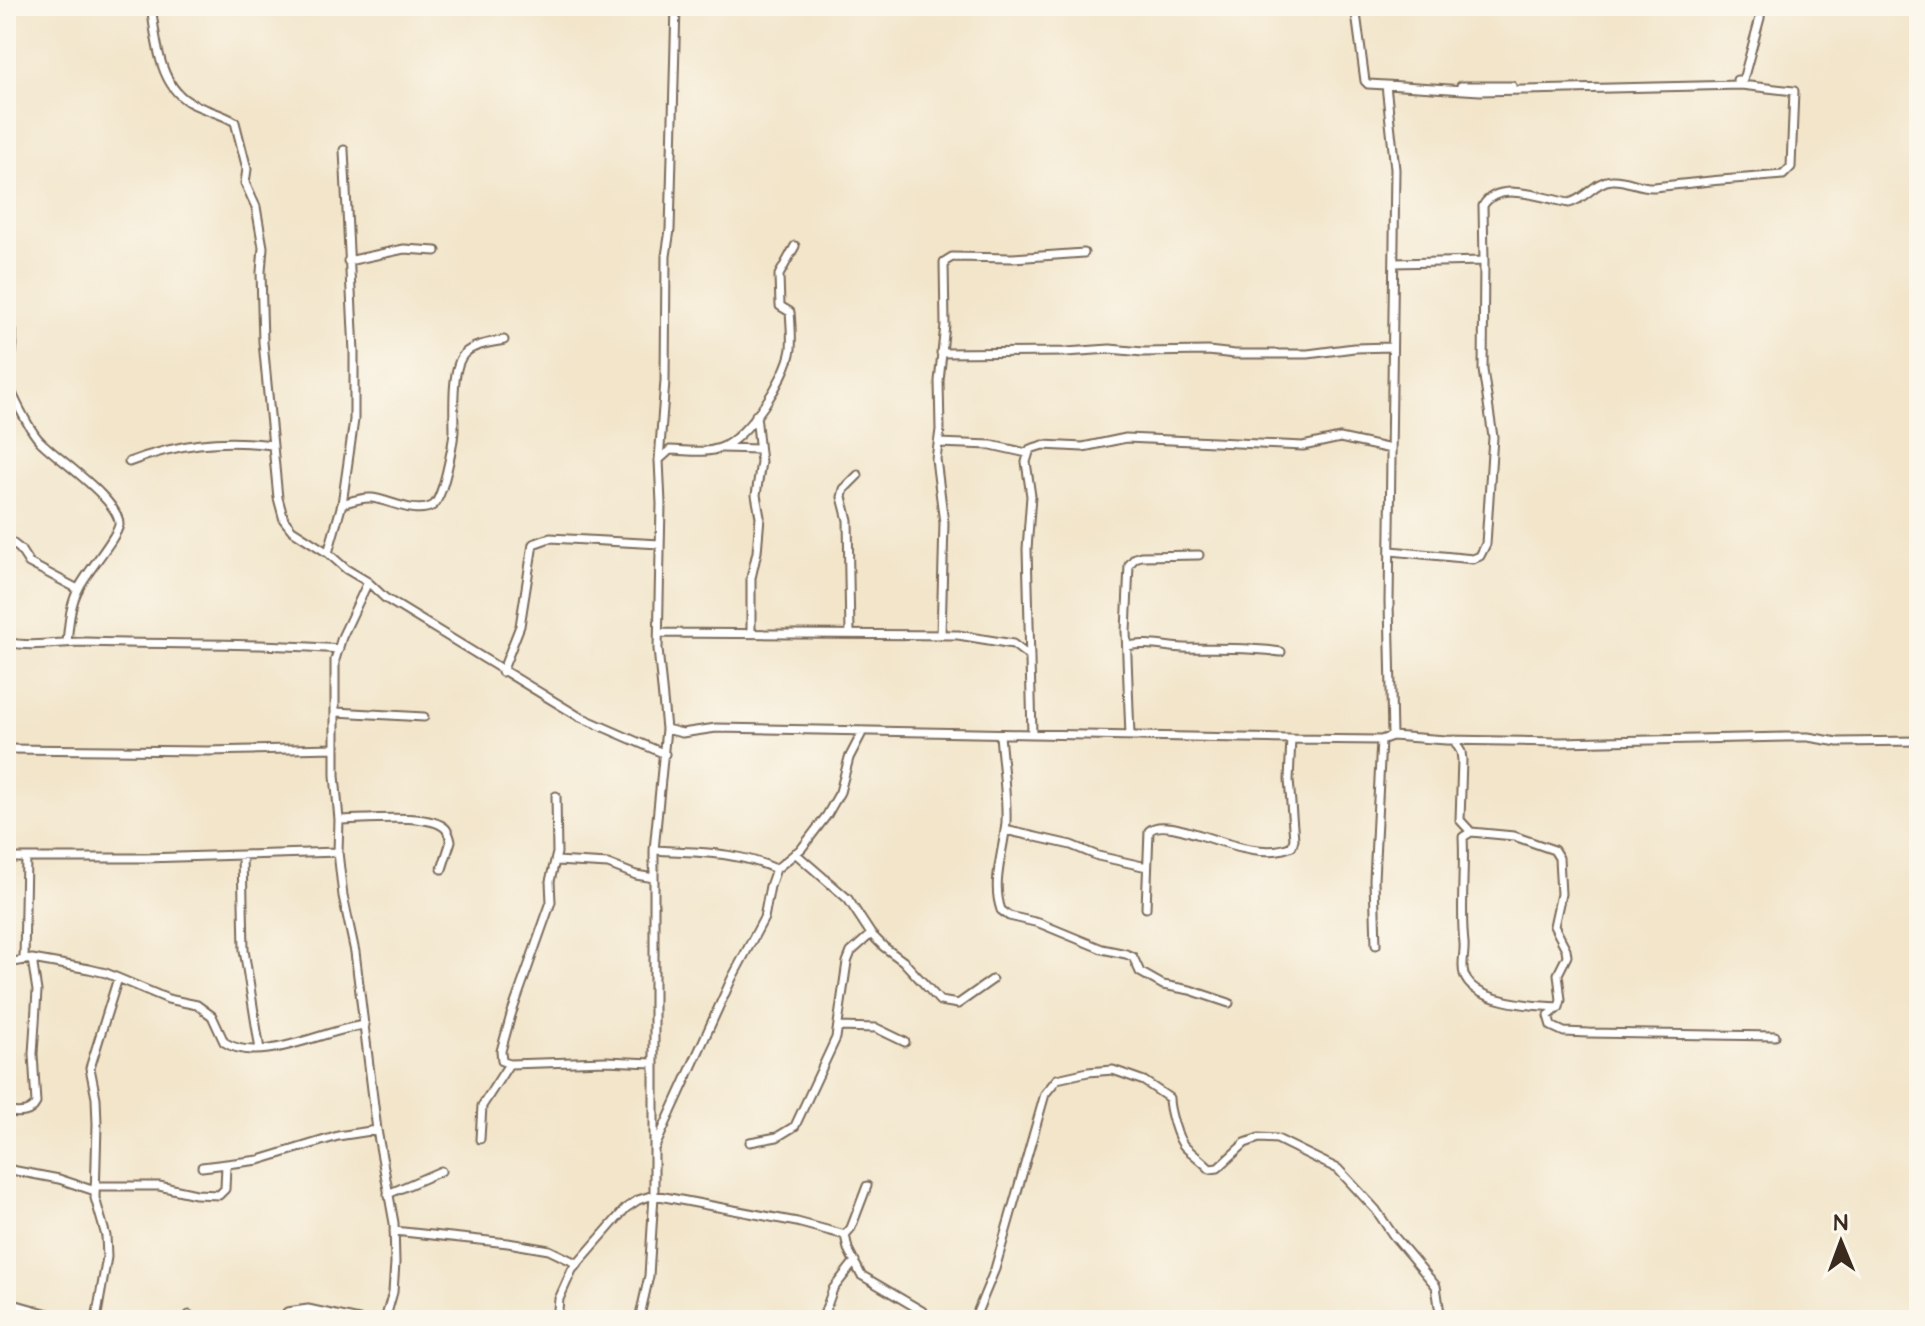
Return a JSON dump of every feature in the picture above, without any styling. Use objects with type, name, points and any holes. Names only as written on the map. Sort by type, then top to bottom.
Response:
[{"type":"street","points":[[151,6],[154,33],[168,78],[188,101],[235,122],[241,138],[247,169],[245,183],[256,207],[263,247],[263,342],[278,498],[284,520],[292,530],[368,582],[385,598],[502,672],[578,716],[665,750]]},
{"type":"street","points":[[639,1320],[649,1276],[654,1195],[654,850],[666,729],[659,633],[659,460],[665,381],[665,265],[670,230],[676,6]]},
{"type":"street","points":[[1355,6],[1365,81],[1368,84],[1480,91],[1741,85],[1794,91],[1791,167],[1783,175],[1650,187],[1609,180],[1580,200],[1569,203],[1504,192],[1486,200],[1483,206],[1483,370],[1493,437],[1484,551],[1473,559],[1391,551]]},
{"type":"street","points":[[1386,85],[1506,86],[1743,80],[1761,6]]},
{"type":"street","points":[[1386,85],[1395,169],[1389,602],[1392,736]]},
{"type":"street","points":[[328,553],[342,504],[354,420],[354,352],[344,150]]},
{"type":"street","points":[[721,448],[745,430],[756,415],[776,386],[790,352],[790,312],[780,306],[779,275],[795,246]]},
{"type":"street","points":[[348,261],[404,249],[436,251]]},
{"type":"street","points":[[941,635],[944,523],[936,459],[945,312],[943,267],[947,259],[1084,253]]},
{"type":"street","points":[[1394,263],[1484,261]]},
{"type":"street","points":[[6,316],[14,337],[13,355],[6,375],[38,440],[117,513],[118,529],[78,589],[71,610],[67,642]]},
{"type":"street","points":[[342,504],[363,498],[411,507],[431,507],[435,504],[444,481],[454,434],[452,402],[458,362],[472,348],[504,340]]},
{"type":"street","points":[[941,353],[1110,349],[1308,354],[1392,347]]},
{"type":"street","points":[[751,633],[751,578],[760,517],[756,495],[760,473],[756,415]]},
{"type":"street","points":[[1032,734],[1027,549],[1031,496],[1027,453],[1030,449],[1043,445],[1083,447],[1126,438],[1303,446],[1340,438],[1391,449]]},
{"type":"street","points":[[129,462],[162,449],[186,444],[254,442],[272,445]]},
{"type":"street","points":[[938,443],[991,445],[1027,453]]},
{"type":"street","points":[[659,460],[670,450],[759,449]]},
{"type":"street","points":[[850,634],[848,520],[842,497],[844,489],[858,475]]},
{"type":"street","points":[[6,538],[20,549],[29,563],[78,589]]},
{"type":"street","points":[[502,672],[520,626],[533,544],[550,538],[660,544]]},
{"type":"street","points":[[1130,736],[1127,646],[1128,570],[1131,562],[1141,556],[1199,555]]},
{"type":"street","points":[[368,582],[342,637],[335,660],[335,748],[338,852],[394,1231],[393,1292],[385,1320]]},
{"type":"street","points":[[659,633],[941,635],[1013,644],[1030,657]]},
{"type":"street","points":[[1013,644],[1030,634]]},
{"type":"street","points":[[6,642],[18,645],[67,642],[255,643],[339,649]]},
{"type":"street","points":[[1127,646],[1143,643],[1181,648],[1254,648],[1281,652]]},
{"type":"street","points":[[336,712],[424,717]]},
{"type":"street","points":[[666,729],[682,733],[716,728],[1291,739],[1381,740],[1392,736],[1560,742],[1786,737],[1838,742],[1919,741]]},
{"type":"street","points":[[654,1149],[732,978],[764,918],[776,869],[812,836],[840,792],[849,758],[863,731]]},
{"type":"street","points":[[665,750],[682,733]]},
{"type":"street","points":[[1000,734],[1006,808],[997,887],[1001,910],[1009,916],[1039,923],[1102,949],[1133,957],[1140,972],[1163,985],[1229,1003]]},
{"type":"street","points":[[1146,908],[1149,831],[1154,827],[1163,825],[1244,849],[1284,850],[1292,846],[1291,739]]},
{"type":"street","points":[[1376,945],[1374,880],[1381,740]]},
{"type":"street","points":[[1454,740],[1462,760],[1460,820],[1471,832]]},
{"type":"street","points":[[6,749],[207,751],[335,748]]},
{"type":"street","points":[[556,796],[556,861],[550,881],[550,907],[511,1015],[501,1051],[502,1061],[509,1064],[653,1063]]},
{"type":"street","points":[[339,820],[418,819],[435,823],[447,830],[451,841],[442,869]]},
{"type":"street","points":[[1005,830],[1147,867]]},
{"type":"street","points":[[1559,1007],[1517,1004],[1494,998],[1473,987],[1464,977],[1461,921],[1463,837],[1471,832],[1514,836],[1557,853],[1561,894],[1554,926],[1567,956],[1558,974],[1559,1007],[1548,1016],[1551,1026],[1564,1032],[1775,1036]]},
{"type":"street","points":[[654,850],[734,854],[753,858],[776,869]]},
{"type":"street","points":[[6,858],[338,852]]},
{"type":"street","points":[[795,853],[848,899],[871,934],[903,961],[940,1001],[958,1004],[992,980]]},
{"type":"street","points":[[242,855],[244,950],[260,1050]]},
{"type":"street","points":[[6,1112],[27,1112],[36,1103],[33,1054],[37,991],[28,959],[26,858]]},
{"type":"street","points":[[556,861],[608,864],[654,878]]},
{"type":"street","points":[[750,1142],[777,1137],[795,1126],[827,1060],[838,1027],[847,962],[851,952],[871,934]]},
{"type":"street","points":[[6,963],[28,959],[89,969],[168,999],[197,1005],[212,1016],[224,1042],[245,1051],[365,1025]]},
{"type":"street","points":[[96,1320],[107,1257],[106,1236],[95,1189],[96,1098],[90,1068],[118,978]]},
{"type":"street","points":[[838,1027],[876,1028],[905,1042]]},
{"type":"street","points":[[480,1139],[482,1106],[509,1064]]},
{"type":"street","points":[[974,1320],[995,1269],[1045,1094],[1057,1079],[1113,1070],[1164,1092],[1169,1098],[1169,1113],[1182,1141],[1210,1169],[1218,1168],[1251,1140],[1269,1138],[1307,1152],[1338,1169],[1376,1210],[1436,1286],[1441,1320]]},
{"type":"street","points":[[202,1167],[259,1160],[338,1136],[377,1130]]},
{"type":"street","points":[[6,1169],[95,1189],[149,1185],[219,1195],[225,1189],[226,1165]]},
{"type":"street","points":[[388,1194],[441,1171]]},
{"type":"street","points":[[845,1235],[851,1228],[867,1186]]},
{"type":"street","points":[[557,1320],[562,1291],[578,1264],[626,1208],[654,1195],[797,1222],[845,1235]]},
{"type":"street","points":[[394,1231],[549,1250],[578,1264]]},
{"type":"street","points":[[845,1235],[848,1249],[861,1275],[932,1320]]},
{"type":"street","points":[[822,1320],[833,1289],[855,1261]]},
{"type":"street","points":[[6,1302],[70,1320]]},
{"type":"street","points":[[281,1320],[287,1312],[308,1309],[359,1320]]},
{"type":"street","points":[[912,1320],[922,1311]]}]
